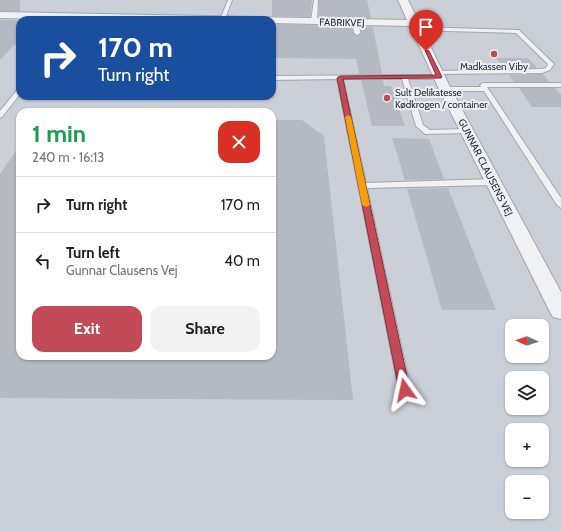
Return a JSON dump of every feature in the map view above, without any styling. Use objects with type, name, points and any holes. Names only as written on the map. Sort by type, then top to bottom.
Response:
[{"type":"street","name":"GUNNAR CLAUSENS VEJ","points":[[402,0],[493,182],[561,311]]},
{"type":"street","name":"FABRIKVEJ","points":[[0,15],[56,16]]},
{"type":"street","name":"FABRIKVEJ","points":[[276,20],[356,22],[414,26]]},
{"type":"lane","points":[[223,16],[230,0]]},
{"type":"lane","points":[[314,21],[316,0]]},
{"type":"lane","points":[[356,22],[357,33]]},
{"type":"lane","points":[[414,26],[518,31],[551,64],[548,69],[542,71],[441,80]]},
{"type":"lane","points":[[404,77],[420,126],[428,132],[467,131]]},
{"type":"lane","points":[[276,78],[404,77],[441,80],[486,89]]},
{"type":"lane","points":[[340,78],[405,390]]},
{"type":"lane","points":[[561,85],[483,85],[561,205]]},
{"type":"lane","points":[[0,116],[16,95]]},
{"type":"lane","points":[[362,186],[493,182]]},
{"type":"shaded area","points":[[0,0],[561,0],[561,531],[0,531]]},
{"type":"building","points":[[0,0],[20,0],[20,11],[0,11]]},
{"type":"building","points":[[272,0],[312,0],[310,17],[272,16]]},
{"type":"building","points":[[319,0],[367,0],[371,18],[319,17]]},
{"type":"building","points":[[0,20],[16,20],[16,43],[0,60]]},
{"type":"building","points":[[276,24],[352,26],[353,33],[356,36],[361,34],[361,26],[373,27],[382,74],[359,74],[356,59],[276,58]]},
{"type":"building","points":[[496,58],[528,58],[537,68],[504,68]]},
{"type":"building","points":[[543,74],[549,82],[514,82],[509,75]]},
{"type":"building","points":[[361,80],[383,80],[384,86],[391,86],[405,126],[372,126]]},
{"type":"building","points":[[519,88],[555,88],[561,95],[561,107],[532,107]]},
{"type":"building","points":[[276,120],[302,120],[324,136],[353,400],[0,398],[0,174],[16,151],[16,360],[276,360]]},
{"type":"building","points":[[392,138],[429,139],[444,179],[405,180]]},
{"type":"building","points":[[448,188],[496,310],[442,310],[407,189]]},
{"type":"slow traffic","points":[[348,117],[366,205]]},
{"type":"place","name":"Madkassen Viby","points":[[494,54]]},
{"type":"place","name":"Sult Delikatesse Kødkrogen / container","points":[[387,98]]},
{"type":"route","points":[[405,390],[340,78],[439,77],[426,51]]}]
